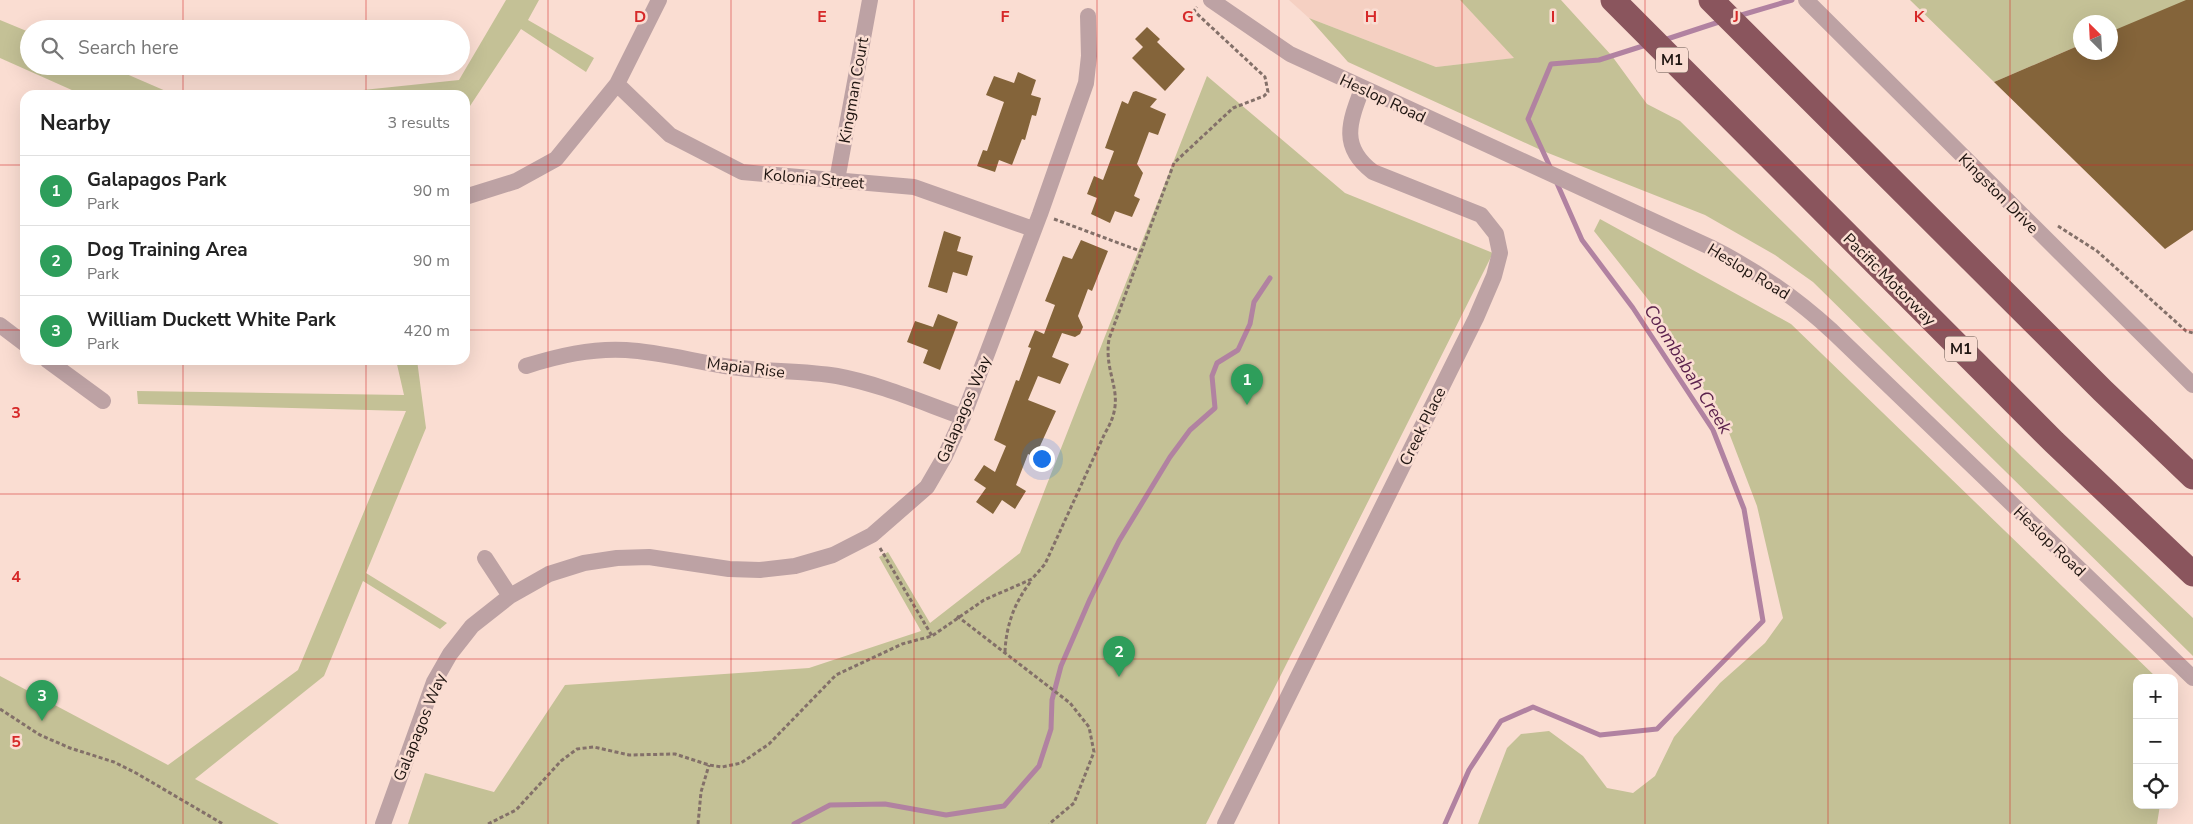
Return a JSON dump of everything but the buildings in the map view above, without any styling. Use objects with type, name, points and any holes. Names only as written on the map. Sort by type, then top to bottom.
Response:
[{"type":"highway","name":"Pacific Motorway","points":[[1613,0],[2054,442],[2193,574]]},
{"type":"highway","points":[[1711,0],[1794,85],[2193,477]]},
{"type":"street","points":[[470,195],[516,181],[556,159],[617,84],[659,0]]},
{"type":"street","name":"Kingman Court","points":[[837,180],[870,0]]},
{"type":"street","name":"Heslop Road","points":[[1211,0],[1290,54],[1362,89],[1744,264],[1791,295],[1814,314],[2193,678]]},
{"type":"street","name":"Kingston Drive","points":[[1806,0],[2193,385]]},
{"type":"street","name":"Galapagos Way","points":[[383,824],[434,682],[450,654],[472,626],[510,596],[549,574],[584,563],[617,558],[649,557],[729,569],[760,570],[795,566],[832,555],[872,535],[927,487],[945,456],[962,417],[1037,221],[1086,83],[1089,56],[1088,16]]},
{"type":"street","name":"Kolonia Street","points":[[617,84],[670,135],[742,172],[914,187],[1037,221]]},
{"type":"street","name":"Creek Place","points":[[1225,824],[1476,318],[1494,276],[1500,253],[1496,234],[1481,215],[1373,172],[1361,163],[1353,150],[1349,135],[1351,120],[1362,89]]},
{"type":"street","points":[[0,326],[20,340]]},
{"type":"street","name":"Mapia Rise","points":[[526,366],[561,356],[598,350],[626,350],[755,370],[834,376],[863,381],[962,417]]},
{"type":"street","points":[[54,365],[102,401]]},
{"type":"street","points":[[485,558],[510,596]]},
{"type":"path","points":[[1005,652],[1006,634],[1016,604],[1032,579],[1045,564],[1114,418],[1116,397],[1107,350],[1140,251],[1174,162],[1232,108],[1264,96],[1268,92],[1265,77],[1194,11],[1200,0]]},
{"type":"path","points":[[1037,221],[1140,251]]},
{"type":"path","points":[[2052,222],[2096,251],[2186,331],[2193,334]]},
{"type":"path","points":[[872,535],[932,636]]},
{"type":"path","points":[[488,824],[516,810],[561,761],[569,754],[586,747],[638,756],[675,754],[709,765],[730,766],[754,756],[769,744],[836,675],[902,644],[932,636],[958,616],[984,600],[1032,579]]},
{"type":"path","points":[[958,616],[1070,703],[1089,726],[1094,752],[1074,803],[1049,824]]},
{"type":"path","points":[[0,709],[40,735],[70,748],[114,762],[136,773],[223,824]]},
{"type":"path","points":[[698,824],[701,792],[709,765]]},
{"type":"shaded area","points":[[506,0],[539,0],[528,20],[594,58],[586,72],[521,29],[470,106],[470,90],[363,90],[459,80],[462,75],[470,75],[470,61]]},
{"type":"shaded area","points":[[1289,0],[1460,0],[1515,58],[1436,67],[1309,18]]},
{"type":"shaded area","points":[[1460,0],[1561,0],[1612,56],[1647,104],[1680,121],[2022,457],[2193,618],[2193,656],[1813,282],[1775,255],[1705,215],[1543,151],[1348,62],[1309,18],[1436,67],[1514,58]]},
{"type":"shaded area","points":[[1910,0],[2193,0],[2118,34],[2118,15],[2073,15],[2073,48],[1994,82]]},
{"type":"shaded area","points":[[0,20],[20,28],[20,67],[0,58]]},
{"type":"shaded area","points":[[38,75],[129,75],[163,90],[72,90]]},
{"type":"shaded area","points":[[1207,76],[1345,193],[1493,253],[1206,824],[408,824],[425,773],[494,792],[565,685],[809,668],[921,631],[879,557],[888,552],[930,623],[1020,553]]},
{"type":"shaded area","points":[[1600,219],[1791,324],[2153,674],[2133,674],[2133,809],[2159,809],[2157,824],[1478,824],[1507,748],[1521,734],[1549,731],[1583,756],[1607,788],[1633,793],[1655,776],[1674,737],[1720,683],[1765,643],[1783,618],[1757,506],[1726,425],[1650,302],[1594,231]]},
{"type":"shaded area","points":[[397,365],[418,365],[426,428],[366,573],[447,623],[440,629],[363,581],[324,676],[195,779],[279,824],[0,824],[0,676],[168,765],[298,670],[406,411],[138,404],[137,391],[404,395]]},
{"type":"waterway","name":"Coombabah Creek","points":[[1738,16],[1792,0]]},
{"type":"waterway","name":"Coombabah Creek","points":[[1664,40],[1722,21]]},
{"type":"waterway","name":"Coombabah Creek","points":[[1551,169],[1528,119],[1551,64],[1599,60],[1646,45]]},
{"type":"waterway","name":"Coombabah Creek","points":[[1445,824],[1469,770],[1501,721],[1533,707],[1600,735],[1657,729],[1763,621],[1744,509],[1713,430],[1633,308],[1582,240],[1556,181]]},
{"type":"waterway","points":[[794,824],[830,805],[885,804],[946,815],[1004,806],[1039,766],[1051,729],[1052,700],[1061,666],[1090,599],[1119,541],[1170,457],[1190,430],[1215,408],[1212,376],[1217,363],[1238,350],[1250,324],[1254,302],[1270,278]]},
{"type":"place","name":"Galapagos Park","points":[[1247,405]]},
{"type":"place","name":"Dog Training Area","points":[[1119,677]]},
{"type":"place","name":"William Duckett White Park","points":[[42,721]]}]
